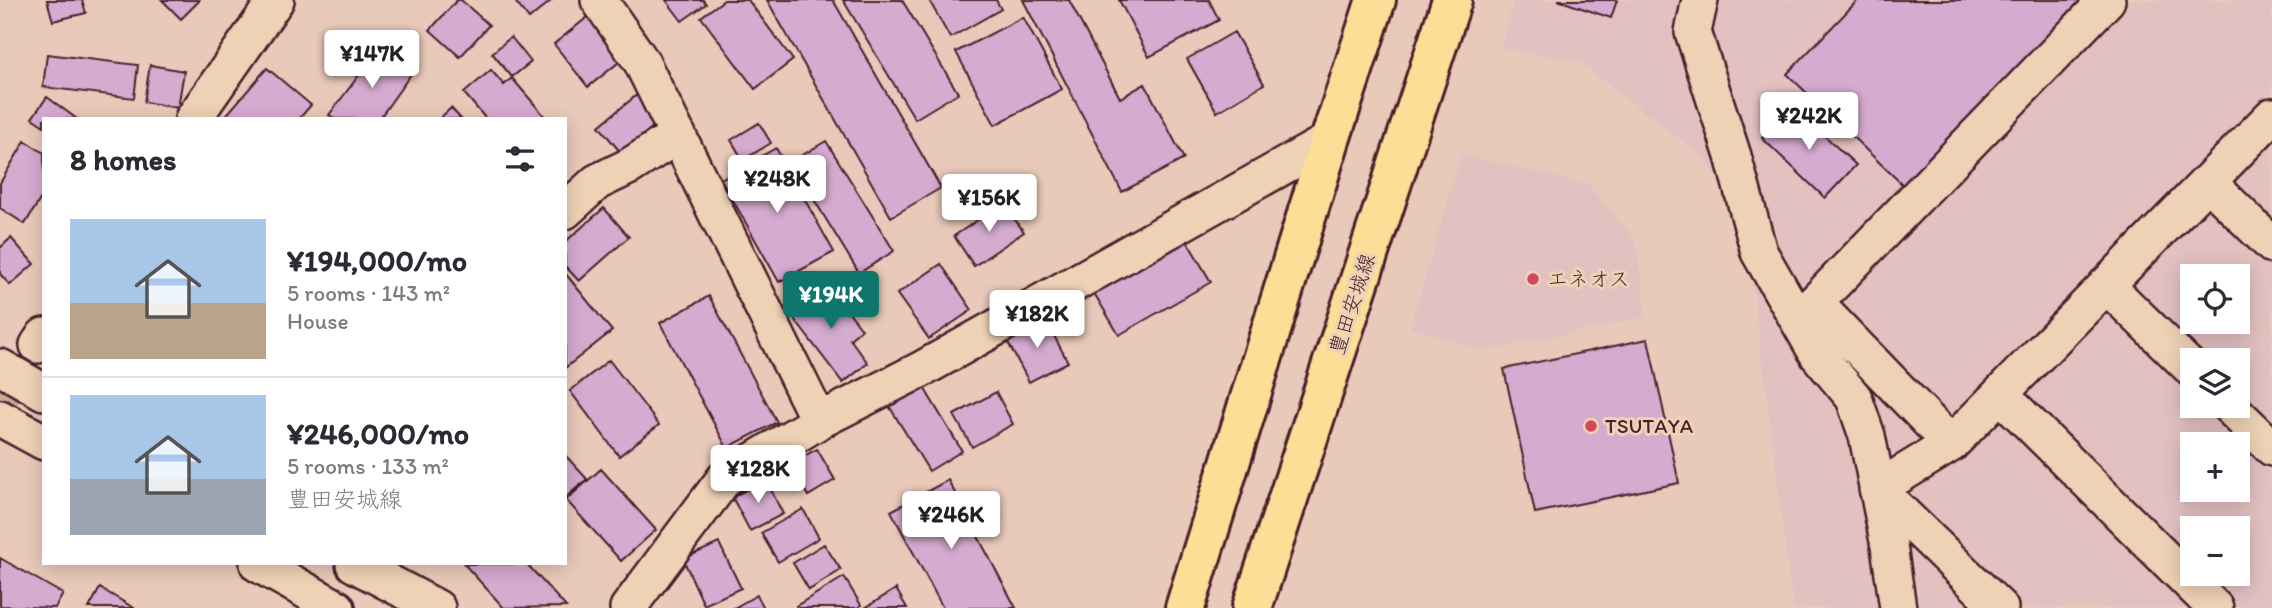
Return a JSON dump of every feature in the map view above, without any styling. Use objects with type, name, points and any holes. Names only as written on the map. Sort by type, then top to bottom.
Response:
[{"type":"main road","points":[[1185,608],[1376,0]]},
{"type":"main road","name":"豊田安城線","points":[[1252,608],[1452,0]]},
{"type":"street","points":[[194,117],[276,0]]},
{"type":"street","points":[[599,0],[641,61],[819,421]]},
{"type":"street","points":[[1700,0],[1693,32],[1733,156],[1759,252],[1806,311],[1951,444]]},
{"type":"street","points":[[1806,311],[2107,0]]},
{"type":"street","points":[[1877,489],[1951,444],[2272,116]]},
{"type":"street","points":[[567,209],[597,182],[630,166],[678,135]]},
{"type":"street","points":[[628,608],[725,478],[819,421],[924,368],[1330,140]]},
{"type":"street","points":[[2208,182],[2272,245]]},
{"type":"street","points":[[2106,285],[2180,357]]},
{"type":"street","points":[[1806,311],[1818,355],[1854,398],[1867,436],[1889,546],[1898,608]]},
{"type":"street","points":[[0,367],[42,391]]},
{"type":"street","points":[[2000,394],[2215,608]]},
{"type":"street","points":[[0,418],[42,442]]},
{"type":"street","points":[[2242,418],[2272,447]]},
{"type":"street","points":[[1877,489],[2000,608]]},
{"type":"street","points":[[260,565],[337,608]]},
{"type":"street","points":[[356,565],[437,608]]},
{"type":"shaded area","points":[[1514,0],[2272,0],[2272,608],[1793,608],[1744,217],[1700,155],[1578,61],[1500,48]]},
{"type":"shaded area","name":"エネオス","points":[[1461,154],[1588,184],[1636,241],[1647,317],[1486,351],[1410,327]]},
{"type":"building","points":[[47,0],[82,0],[86,13],[53,21]]},
{"type":"building","points":[[162,0],[199,0],[199,1],[181,19]]},
{"type":"building","points":[[457,0],[461,0],[489,25],[460,57],[430,30]]},
{"type":"building","points":[[514,0],[552,0],[529,19]]},
{"type":"building","points":[[666,0],[703,0],[706,4],[682,21]]},
{"type":"building","points":[[724,0],[748,0],[793,60],[755,89],[701,17]]},
{"type":"building","points":[[767,0],[833,0],[941,188],[891,217]]},
{"type":"building","points":[[843,0],[902,0],[958,93],[915,119]]},
{"type":"building","points":[[929,0],[996,0],[1001,9],[950,38]]},
{"type":"building","points":[[1023,0],[1069,0],[1120,98],[1145,84],[1184,159],[1122,192]]},
{"type":"building","points":[[1119,0],[1209,0],[1219,20],[1149,57]]},
{"type":"building","points":[[1558,0],[1617,0],[1611,18]]},
{"type":"building","points":[[1858,0],[2085,0],[1905,187],[1787,74]]},
{"type":"building","points":[[594,12],[629,54],[588,87],[554,44]]},
{"type":"building","points":[[1023,17],[1062,89],[995,125],[956,52]]},
{"type":"building","points":[[1234,32],[1264,84],[1217,112],[1187,59]]},
{"type":"building","points":[[511,37],[531,62],[512,77],[492,53]]},
{"type":"building","points":[[378,50],[411,74],[380,117],[329,115]]},
{"type":"building","points":[[47,54],[138,65],[134,98],[43,87]]},
{"type":"building","points":[[150,65],[184,71],[178,108],[144,102]]},
{"type":"building","points":[[267,68],[311,105],[301,117],[225,117]]},
{"type":"building","points":[[491,70],[504,85],[512,78],[545,117],[484,117],[464,93]]},
{"type":"building","points":[[638,94],[660,121],[621,153],[599,126]]},
{"type":"building","points":[[47,97],[74,117],[42,117],[42,125],[32,118]]},
{"type":"building","points":[[1793,106],[1856,165],[1825,198],[1762,138]]},
{"type":"building","points":[[451,108],[459,117],[441,117]]},
{"type":"building","points":[[759,123],[771,143],[743,160],[731,140]]},
{"type":"building","points":[[25,141],[42,152],[42,196],[25,224],[0,208],[0,183]]},
{"type":"building","points":[[826,141],[894,251],[859,273],[791,162]]},
{"type":"building","points":[[776,148],[834,252],[779,282],[721,179]]},
{"type":"building","points":[[1003,203],[1024,232],[974,266],[954,236]]},
{"type":"building","points":[[604,208],[629,237],[579,281],[567,268],[567,240]]},
{"type":"building","points":[[1183,234],[1211,282],[1119,335],[1091,288]]},
{"type":"building","points":[[11,238],[34,264],[10,285],[0,274],[0,248]]},
{"type":"building","points":[[941,264],[972,310],[929,339],[897,294]]},
{"type":"building","points":[[567,275],[612,331],[567,366]]},
{"type":"building","points":[[826,282],[862,329],[850,339],[868,363],[843,383],[788,311]]},
{"type":"building","points":[[709,296],[777,422],[727,448],[660,323]]},
{"type":"building","points":[[1045,319],[1068,362],[1029,382],[1006,339]]},
{"type":"building","name":"TSUTAYA","points":[[1648,339],[1679,483],[1535,513],[1504,369]]},
{"type":"building","points":[[609,360],[659,425],[619,456],[570,391]]},
{"type":"building","points":[[920,381],[962,451],[929,471],[886,401]]},
{"type":"building","points":[[996,392],[1013,424],[972,447],[954,415]]},
{"type":"building","points":[[817,449],[835,480],[808,496],[790,464]]},
{"type":"building","points":[[567,457],[587,479],[567,496]]},
{"type":"building","points":[[601,469],[656,530],[621,561],[567,499]]},
{"type":"building","points":[[766,480],[783,514],[750,531],[732,497]]},
{"type":"building","points":[[948,480],[1016,608],[943,608],[891,511]]},
{"type":"building","points":[[803,509],[819,538],[778,562],[761,533]]},
{"type":"building","points":[[719,543],[741,588],[704,605],[683,559]]},
{"type":"building","points":[[824,544],[841,570],[809,590],[793,563]]},
{"type":"building","points":[[0,558],[63,594],[55,608],[0,606]]},
{"type":"building","points":[[465,565],[528,565],[566,607],[504,608]]},
{"type":"building","points":[[844,577],[861,605],[857,608],[797,608],[796,606]]},
{"type":"building","points":[[100,588],[134,608],[89,608]]},
{"type":"building","points":[[896,589],[907,608],[865,608]]},
{"type":"building","points":[[757,595],[764,608],[734,608]]},
{"type":"tunnel","points":[[0,398],[34,350]]},
{"type":"place","name":"エネオス","points":[[1533,279]]},
{"type":"place","name":"TSUTAYA","points":[[1591,426]]}]
